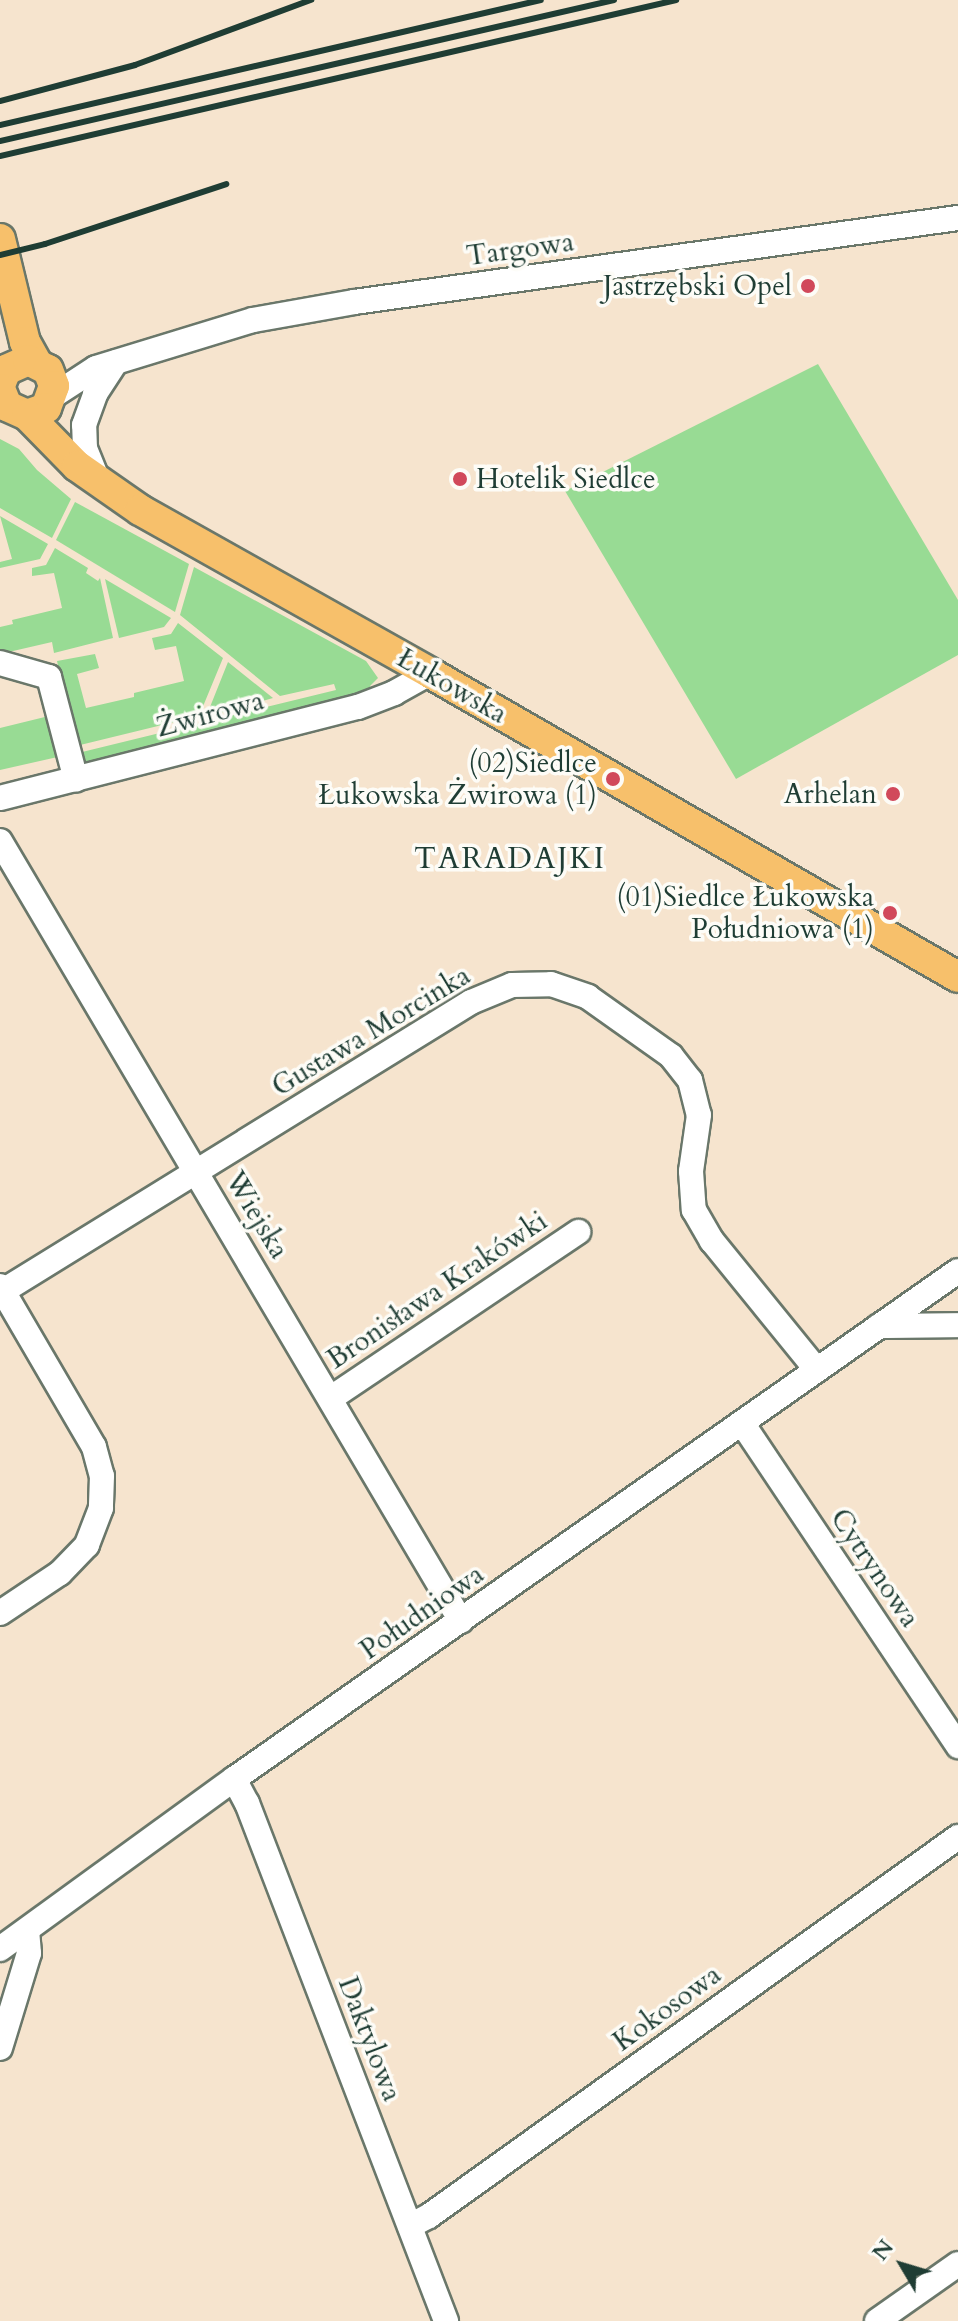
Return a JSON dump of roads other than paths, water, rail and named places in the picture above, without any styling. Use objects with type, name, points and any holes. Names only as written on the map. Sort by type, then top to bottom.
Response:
[{"type":"main road","name":"Łukowska","points":[[0,239],[25,342],[23,392]]},
{"type":"main road","name":"Łukowska","points":[[0,325],[23,392],[73,462],[99,483],[140,510],[958,977]]},
{"type":"street","name":"Targowa","points":[[23,392],[253,320],[354,302],[958,218]]},
{"type":"street","points":[[99,483],[85,449],[84,425],[106,365]]},
{"type":"street","points":[[0,663],[49,677],[76,780]]},
{"type":"street","name":"Żwirowa","points":[[0,798],[358,707],[394,693],[430,673]]},
{"type":"street","name":"Wiejska","points":[[0,841],[461,1621]]},
{"type":"street","name":"Gustawa Morcinka","points":[[2,1288],[197,1173],[471,1002],[512,985],[551,984],[588,997],[671,1056],[690,1080],[699,1115],[691,1171],[694,1210],[712,1241],[817,1370]]},
{"type":"street","name":"Bronisława Krakówki","points":[[331,1398],[578,1232]]},
{"type":"street","name":"Południowa","points":[[0,1949],[234,1779],[958,1271]]},
{"type":"street","points":[[0,1613],[60,1573],[87,1545],[101,1508],[102,1476],[94,1447],[2,1288]]},
{"type":"street","points":[[879,1326],[958,1325]]},
{"type":"street","name":"Cytrynowa","points":[[742,1423],[958,1746]]},
{"type":"street","name":"Daktylowa","points":[[234,1779],[247,1803],[446,2321]]},
{"type":"street","name":"Kokosowa","points":[[410,2226],[442,2207],[958,1837]]},
{"type":"street","points":[[0,2048],[29,1953],[27,1930]]},
{"type":"street","points":[[877,2321],[958,2264]]},
{"type":"railway","points":[[0,101],[135,65],[311,0]]},
{"type":"railway","points":[[0,125],[541,0]]},
{"type":"railway","points":[[0,141],[614,0]]},
{"type":"railway","points":[[0,156],[676,0]]},
{"type":"railway","points":[[0,255],[45,244],[226,184]]},
{"type":"place","name":"Jastrzębski Opel","points":[[808,286]]},
{"type":"place","name":"Hotelik Siedlce","points":[[460,479]]},
{"type":"place","name":"(02)Siedlce Łukowska Żwirowa (1)","points":[[613,779]]},
{"type":"place","name":"Arhelan","points":[[893,794]]},
{"type":"place","name":"(01)Siedlce Łukowska Południowa (1)","points":[[890,913]]},
{"type":"district","name":"TARADAJKI","points":[[510,859]]}]
